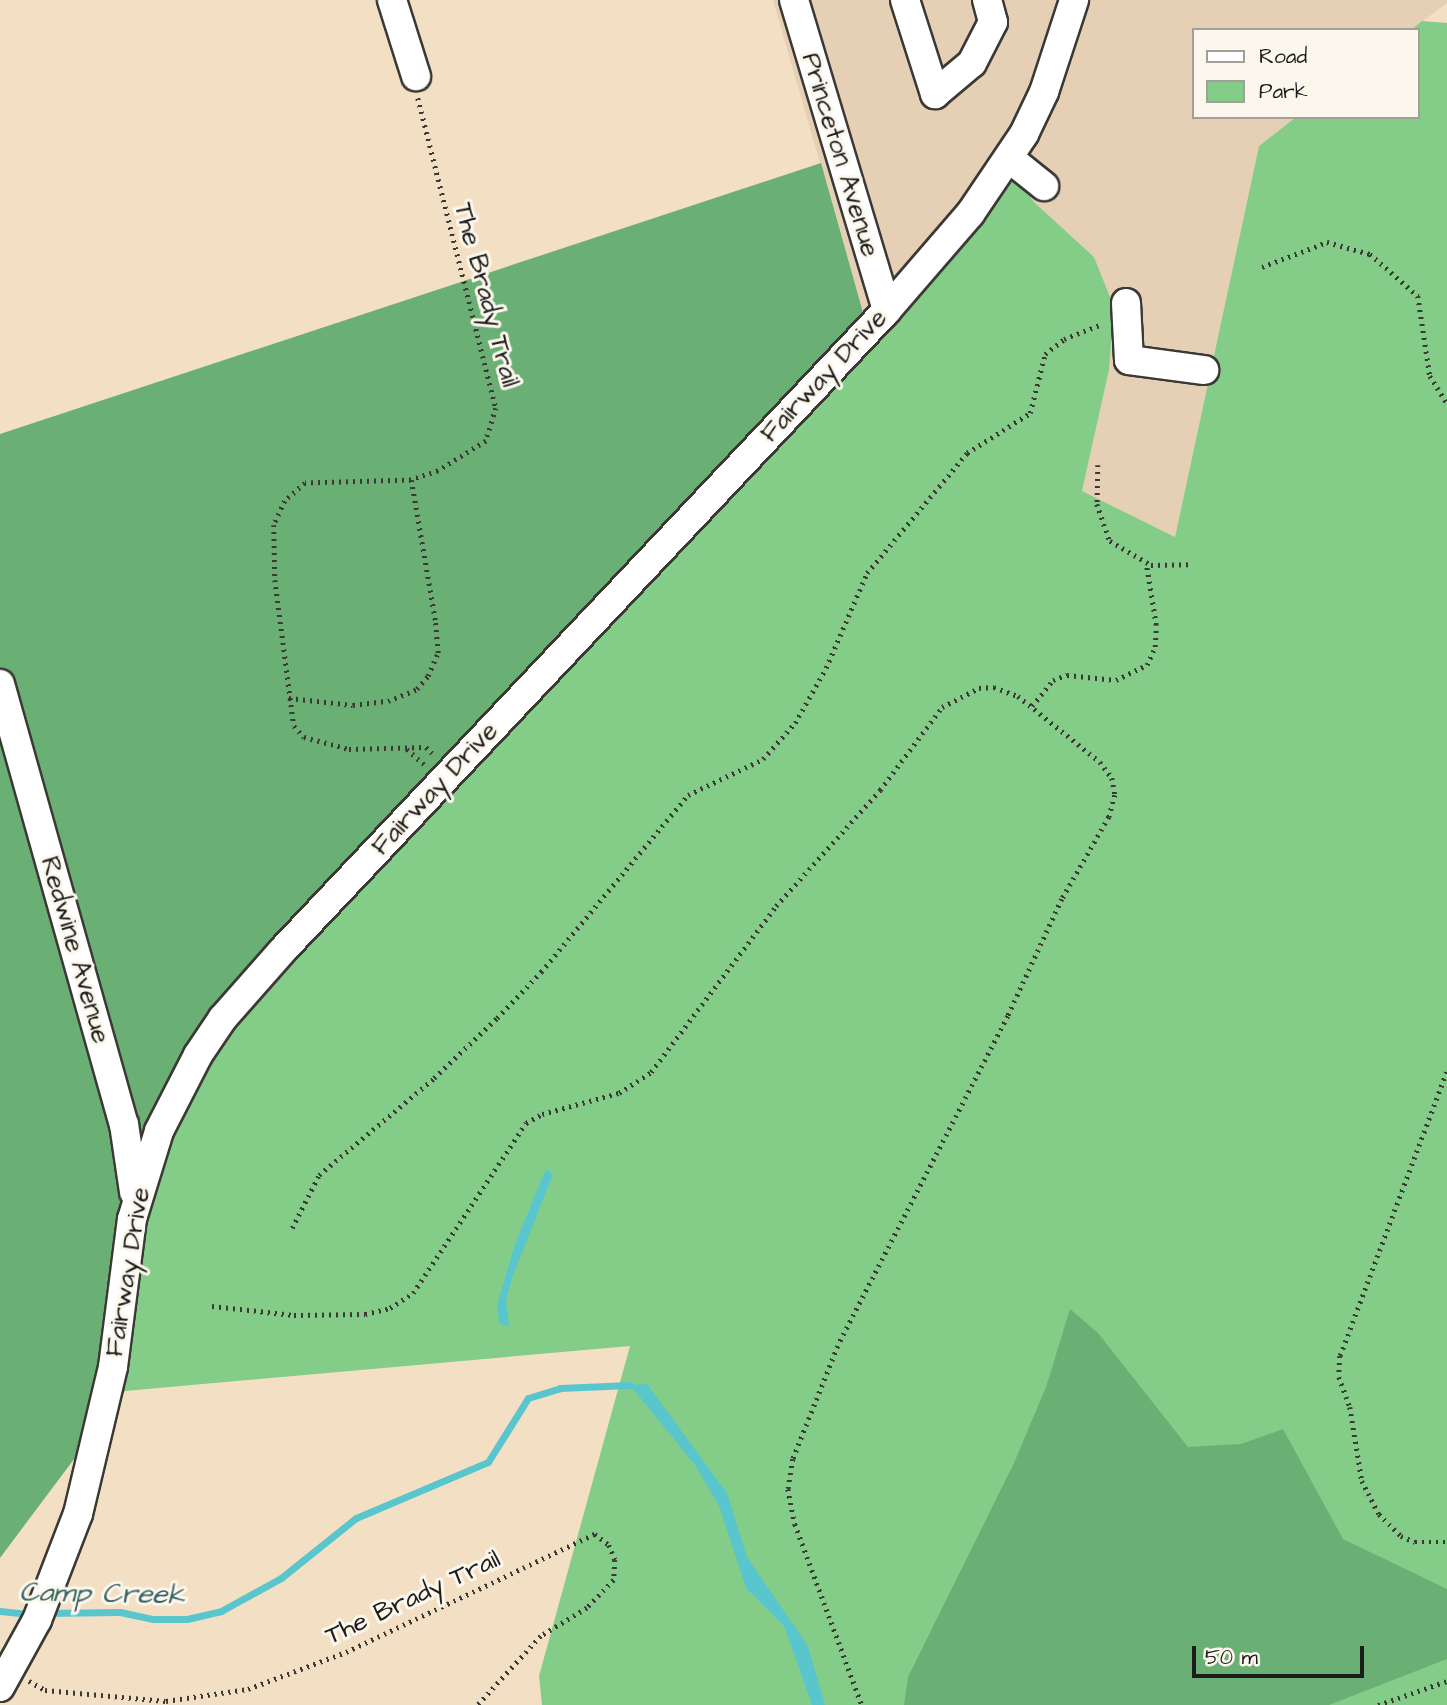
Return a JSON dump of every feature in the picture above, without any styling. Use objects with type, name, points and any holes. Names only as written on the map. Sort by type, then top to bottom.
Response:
[{"type":"street","points":[[392,0],[416,76]]},
{"type":"street","name":"Princeton Avenue","points":[[793,0],[887,310]]},
{"type":"street","points":[[905,0],[935,94],[972,63],[993,22],[988,0]]},
{"type":"street","name":"Fairway Drive","points":[[5,1679],[61,1559],[92,1466],[113,1367],[132,1219],[172,1102],[223,1018],[887,310],[970,214],[1009,159],[1044,92],[1074,0]]},
{"type":"street","points":[[1009,159],[1044,186]]},
{"type":"street","points":[[1128,308],[1129,360],[1204,370]]},
{"type":"street","name":"Redwine Avenue","points":[[0,684],[124,1124],[134,1185],[132,1219]]},
{"type":"path","name":"The Brady Trail","points":[[406,748],[425,766],[436,763],[435,754],[426,747],[349,749],[304,737],[294,726],[289,698],[274,525],[285,501],[305,483],[411,480],[438,471],[486,441],[496,408],[430,163],[416,76]]},
{"type":"path","points":[[1262,267],[1327,242],[1346,244],[1385,265],[1418,296],[1430,376],[1447,403]]},
{"type":"path","points":[[292,1228],[319,1175],[435,1078],[497,1018],[541,972],[688,795],[762,760],[795,723],[826,668],[867,573],[967,453],[1030,413],[1045,354],[1065,339],[1128,308]]},
{"type":"path","points":[[1098,465],[1097,504],[1102,529],[1110,541],[1146,563],[1189,564]]},
{"type":"path","points":[[289,698],[353,705],[388,701],[417,689],[428,676],[438,653],[435,620],[411,480]]},
{"type":"path","points":[[1032,706],[1053,680],[1067,675],[1116,680],[1147,665],[1155,647],[1156,625],[1146,563]]},
{"type":"path","points":[[212,1306],[294,1315],[365,1314],[390,1308],[413,1293],[526,1123],[542,1114],[619,1093],[651,1072],[776,906],[880,790],[942,707],[963,693],[994,687],[1032,706],[1100,762],[1112,778],[1115,795],[1109,817],[1062,899],[838,1346],[793,1459],[789,1489],[794,1524],[862,1705]]},
{"type":"path","points":[[1447,1072],[1340,1356],[1339,1377],[1350,1407],[1362,1481],[1379,1514],[1401,1536],[1415,1542],[1447,1542]]},
{"type":"path","name":"The Brady Trail","points":[[5,1679],[45,1690],[94,1697],[166,1701],[248,1689],[358,1647],[595,1534],[609,1545],[615,1560],[614,1580],[587,1608],[541,1636],[478,1705]]},
{"type":"path","points":[[1378,1705],[1447,1681]]},
{"type":"shaded area","points":[[773,0],[1447,0],[1447,3],[1414,28],[1192,28],[1192,119],[1293,119],[1259,146],[1175,537],[1082,491],[1109,370],[1094,257],[1034,202],[1008,166],[864,316]]},
{"type":"green space","points":[[1422,21],[1447,23],[1447,1705],[542,1705],[539,1676],[630,1346],[125,1391],[125,1316],[115,1248],[220,1001],[1008,166],[1034,202],[1094,257],[1114,307],[1109,370],[1082,491],[1175,537],[1259,146],[1293,119],[1419,119],[1419,28],[1413,28]]},
{"type":"green space","points":[[821,163],[864,316],[220,1001],[115,1248],[125,1316],[125,1391],[0,1558],[0,434]]},
{"type":"green space","points":[[1070,1309],[1098,1333],[1188,1447],[1241,1444],[1283,1429],[1343,1539],[1447,1589],[1447,1659],[1329,1705],[904,1705],[908,1677],[1014,1463],[1046,1387]]},
{"type":"water","points":[[546,1169],[553,1174],[512,1278],[506,1301],[509,1327],[499,1323],[497,1305],[515,1244]]},
{"type":"water","points":[[647,1384],[727,1493],[747,1557],[808,1646],[825,1705],[812,1705],[784,1626],[746,1588],[719,1506],[695,1465],[630,1385]]},
{"type":"waterway","name":"Camp Creek","points":[[45,1613],[120,1612],[153,1619],[187,1619],[221,1611],[281,1578],[356,1518],[488,1462],[528,1398],[560,1388],[630,1385]]},
{"type":"waterway","name":"Camp Creek","points":[[0,1611],[30,1614]]}]
